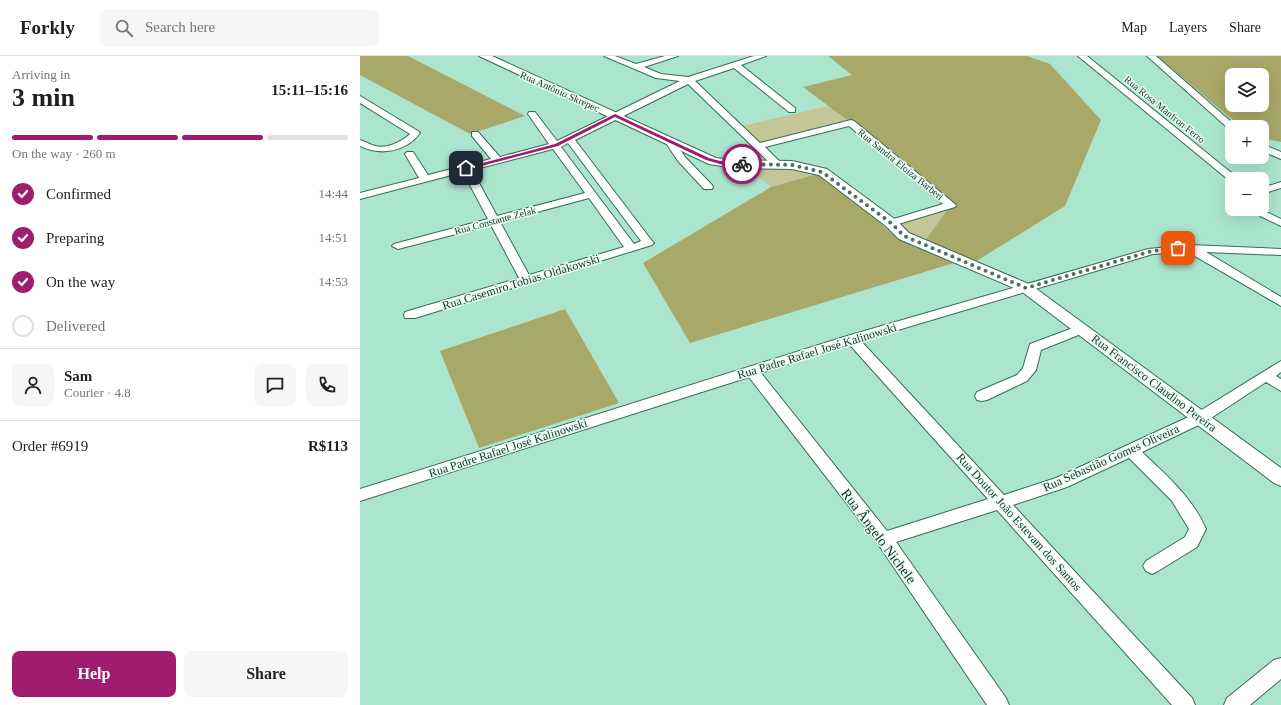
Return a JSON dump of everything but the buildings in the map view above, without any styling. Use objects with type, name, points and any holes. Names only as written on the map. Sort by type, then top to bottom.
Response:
[{"type":"street","name":"Rua Antônio Skrepec","points":[[484,56],[671,143],[720,163],[800,166],[822,172],[891,223],[904,236],[914,242],[1026,288]]},
{"type":"street","points":[[608,56],[659,76],[689,80],[778,165]]},
{"type":"street","points":[[636,67],[674,56]]},
{"type":"street","points":[[360,196],[556,145],[689,80],[762,56]]},
{"type":"street","name":"Rua Rosa Manfron Ferro","points":[[1082,56],[1225,172]]},
{"type":"street","points":[[1150,56],[1225,121]]},
{"type":"street","points":[[736,64],[792,110]]},
{"type":"street","points":[[360,143],[375,149],[388,148],[410,140],[415,133],[362,103]]},
{"type":"street","points":[[532,114],[578,174],[631,248]]},
{"type":"street","name":"Rua Sandra Eloíza Barberi","points":[[759,146],[851,123],[951,204],[891,223]]},
{"type":"street","points":[[475,134],[497,160]]},
{"type":"street","points":[[569,139],[593,170],[578,174]]},
{"type":"street","points":[[671,143],[681,159],[708,187]]},
{"type":"street","points":[[1269,150],[1281,156]]},
{"type":"street","points":[[410,154],[425,179]]},
{"type":"street","points":[[466,168],[526,280]]},
{"type":"street","name":"Rua Casemiro Tobias Oldakowski","points":[[410,315],[648,243],[593,170]]},
{"type":"street","points":[[1269,189],[1281,185]]},
{"type":"street","name":"Rua Constante Zelak","points":[[398,246],[592,194]]},
{"type":"street","points":[[1268,216],[1281,223]]},
{"type":"street","points":[[1190,248],[1281,302]]},
{"type":"street","name":"Rua Padre Rafael José Kalinowski","points":[[360,495],[852,339],[1152,251],[1190,248],[1281,252]]},
{"type":"street","name":"Rua Francisco Claudino Pereira","points":[[1026,288],[1281,478]]},
{"type":"street","points":[[982,396],[1022,378],[1029,370],[1035,347],[1081,328]]},
{"type":"street","name":"Rua Doutor João Estevam dos Santos","points":[[852,339],[1185,705]]},
{"type":"street","name":"Rua Sebastião Gomes Oliveira","points":[[884,539],[1060,483],[1200,418],[1281,366]]},
{"type":"street","name":"Rua Ângelo Nichele","points":[[752,371],[884,539],[999,705]]},
{"type":"street","points":[[1266,376],[1281,386]]},
{"type":"street","points":[[1130,450],[1182,502],[1193,516],[1198,529],[1191,542],[1152,566]]},
{"type":"street","points":[[1234,705],[1281,667]]},
{"type":"green space","points":[[828,106],[848,121],[760,143],[742,126]]},
{"type":"green space","points":[[746,166],[782,166],[821,173],[771,187]]},
{"type":"green space","points":[[951,205],[922,245],[891,223]]},
{"type":"shaded area","points":[[360,56],[408,56],[525,116],[470,134],[360,75]]},
{"type":"shaded area","points":[[828,56],[1027,56],[1050,64],[1101,120],[1065,206],[970,265],[922,245],[951,205],[851,123],[803,87],[852,75]]},
{"type":"shaded area","points":[[1157,56],[1281,56],[1281,142],[1269,139],[1269,120],[1233,120]]},
{"type":"shaded area","points":[[817,174],[859,204],[898,239],[954,263],[690,343],[643,263],[771,187]]},
{"type":"shaded area","points":[[565,309],[619,403],[479,448],[440,351]]},
{"type":"way so far","points":[[742,164],[792,165],[822,172],[891,223],[904,236],[914,242],[1026,288],[1152,251],[1167,248],[1178,248]]},
{"type":"route","points":[[466,168],[556,145],[615,116],[708,159],[720,163],[742,164]]}]
